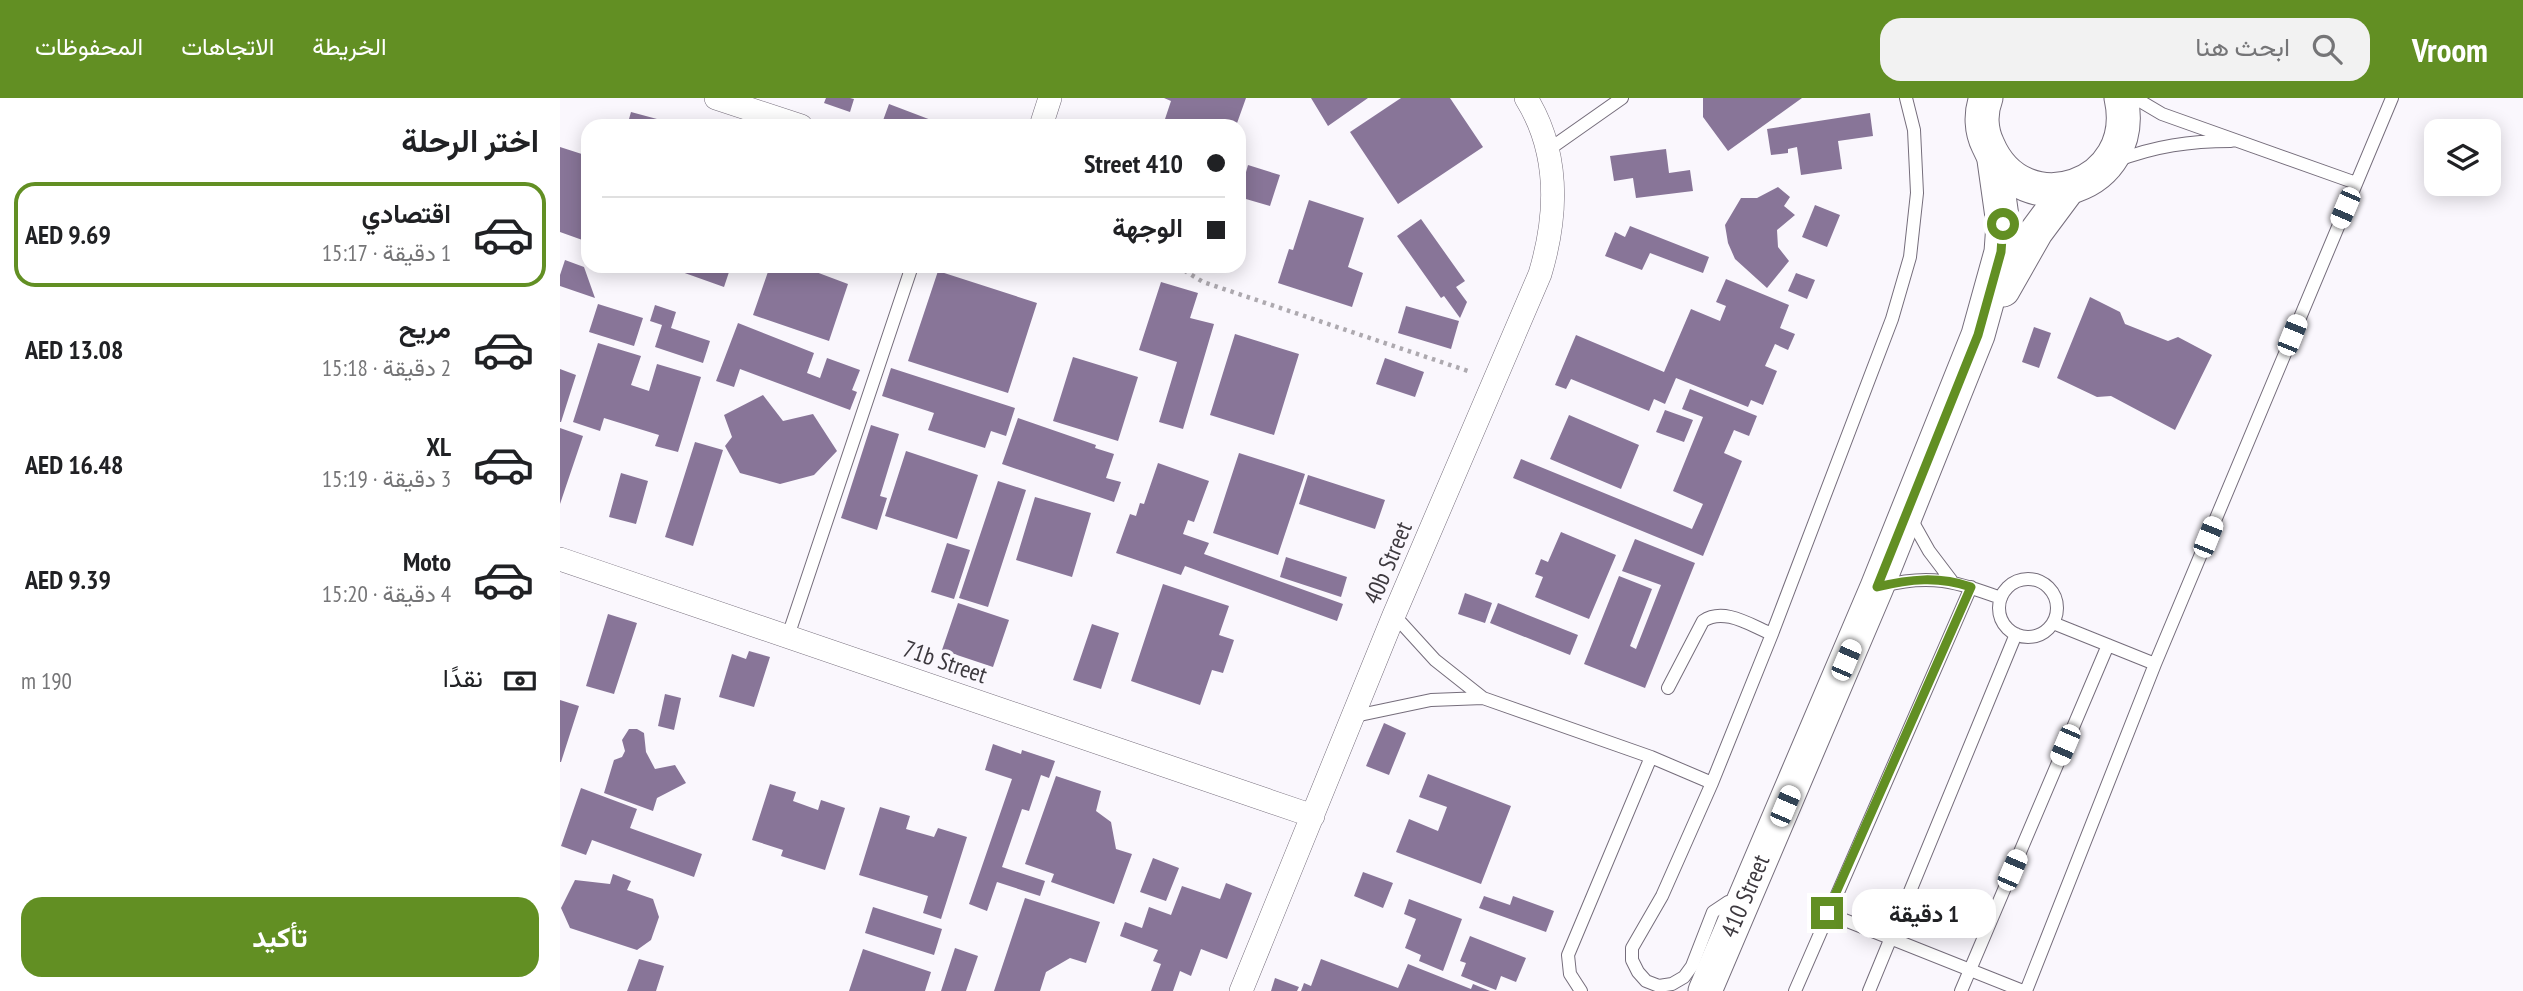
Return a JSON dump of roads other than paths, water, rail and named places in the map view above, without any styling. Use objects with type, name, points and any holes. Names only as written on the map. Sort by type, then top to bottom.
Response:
[{"type":"street","points":[[716,98],[780,119]]},
{"type":"street","points":[[1043,119],[1050,98]]},
{"type":"street","name":"40b Street","points":[[1241,991],[1394,615],[1540,274],[1554,212],[1553,181],[1548,150],[1526,98]]},
{"type":"street","name":"410 Street","points":[[1705,991],[1877,587],[1978,335],[2001,252],[2003,224],[1994,160],[1983,135],[1982,108],[1986,98]]},
{"type":"street","points":[[1994,160],[2014,179],[2040,190],[2067,189],[2090,180],[2109,164],[2120,144],[2125,122],[2122,98]]},
{"type":"street","name":"410 Street","points":[[1978,335],[2036,232],[2067,189]]},
{"type":"street","name":"71b Street","points":[[560,559],[1313,816]]},
{"type":"lane","points":[[1548,150],[1622,98]]},
{"type":"lane","points":[[1744,903],[1728,902],[1713,912],[1692,966],[1684,977],[1672,984],[1659,986],[1646,981],[1638,972],[1632,961],[1632,948],[1662,895],[1712,783],[1772,634],[1892,318],[1910,257],[1917,194],[1914,130],[1906,98]]},
{"type":"lane","points":[[2135,98],[2162,114],[2356,183]]},
{"type":"lane","points":[[1827,913],[2024,991],[2155,664],[2392,98]]},
{"type":"lane","points":[[2109,164],[2163,146],[2208,141],[2244,141]]},
{"type":"lane","points":[[788,636],[910,273]]},
{"type":"lane","points":[[1907,512],[1929,551],[1951,580]]},
{"type":"lane","points":[[1877,587],[1913,579],[1951,580],[2001,598]]},
{"type":"lane","points":[[2025,579],[2046,584],[2057,602],[2053,623],[2037,636],[2016,634],[2007,628],[2002,618],[1999,608],[2001,598],[2015,582],[2025,579]]},
{"type":"lane","points":[[1795,991],[1971,587]]},
{"type":"lane","points":[[1668,688],[1698,629],[1711,615],[1721,614],[1772,634]]},
{"type":"lane","points":[[1394,615],[1435,660],[1483,698],[1651,757],[1712,783]]},
{"type":"lane","points":[[2053,623],[2155,664]]},
{"type":"lane","points":[[1869,991],[2016,634]]},
{"type":"lane","points":[[1961,991],[2108,645]]},
{"type":"lane","points":[[1355,716],[1431,700],[1483,698]]},
{"type":"lane","points":[[1581,991],[1570,974],[1568,955],[1651,757]]}]
